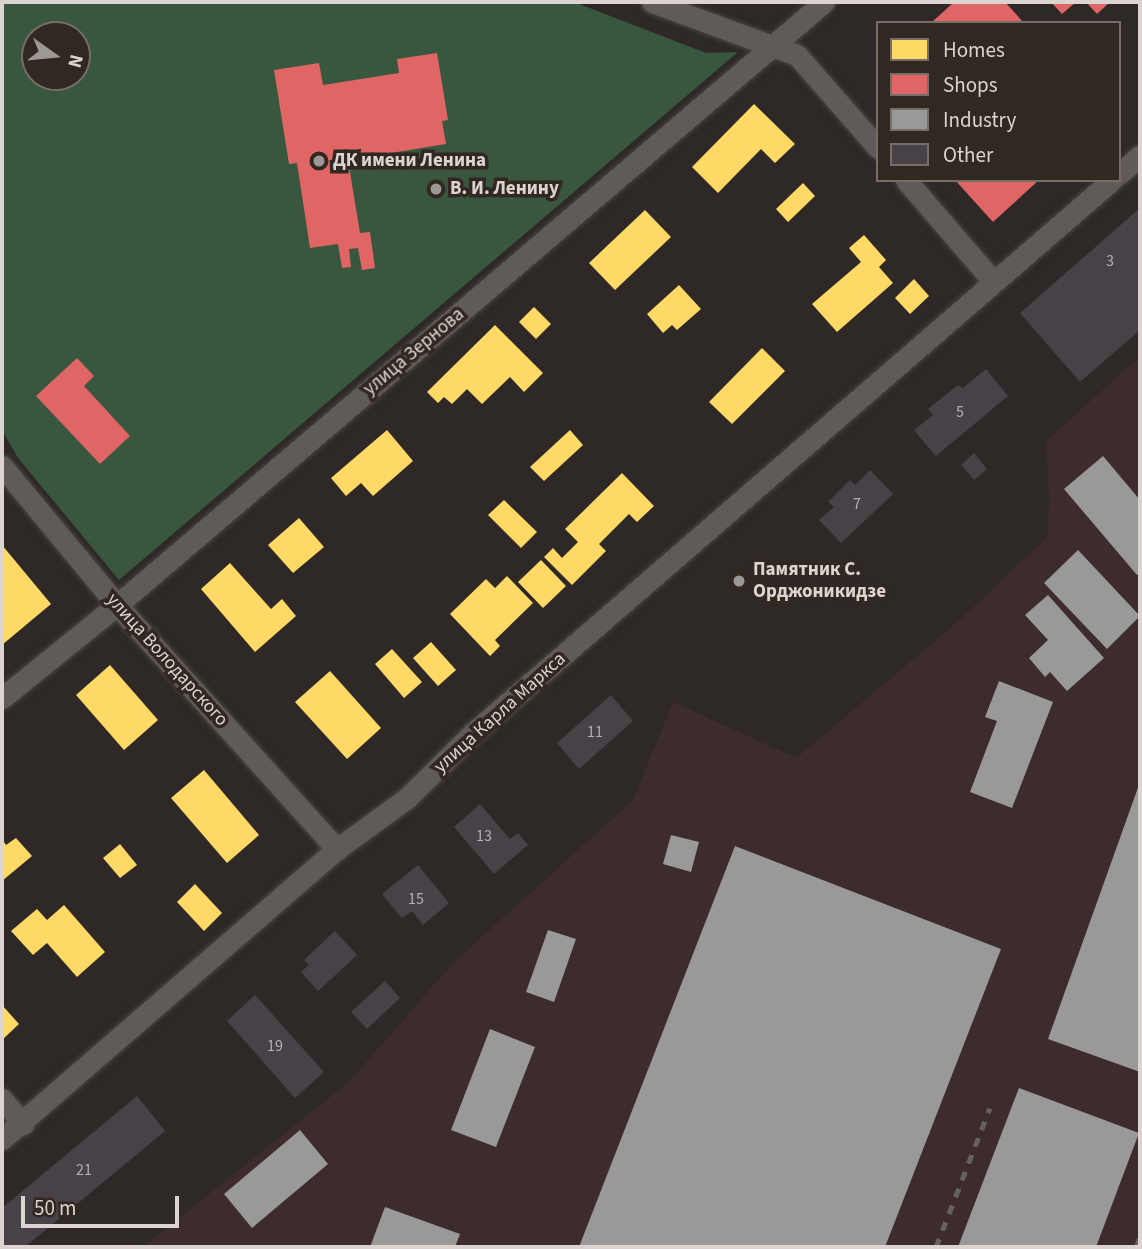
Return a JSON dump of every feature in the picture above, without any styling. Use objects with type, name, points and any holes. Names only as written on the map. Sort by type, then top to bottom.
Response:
[{"type":"street","points":[[652,2],[797,55],[876,146]]},
{"type":"street","name":"улица Зернова","points":[[2,698],[117,605],[824,2]]},
{"type":"street","points":[[1121,172],[1140,156]]},
{"type":"street","points":[[908,182],[993,281]]},
{"type":"street","name":"улица Карла Маркса","points":[[2,1139],[23,1124],[337,849],[407,798],[474,732],[616,612],[1110,182]]},
{"type":"street","name":"улица Володарского","points":[[2,466],[117,605],[337,849]]},
{"type":"street","points":[[2,1099],[23,1124]]},
{"type":"shaded area","points":[[1140,356],[1140,1247],[143,1247],[349,1082],[454,962],[633,800],[673,702],[796,758],[962,618],[1047,537],[1049,501],[1046,441]]},
{"type":"green space","points":[[2,2],[574,2],[706,53],[738,52],[119,580],[18,458],[2,430]]},
{"type":"building: Homes","points":[[754,104],[795,144],[775,163],[761,149],[718,193],[692,167]]},
{"type":"building: Homes","points":[[803,183],[815,196],[788,222],[776,209]]},
{"type":"building: Homes","points":[[645,210],[671,237],[615,290],[589,263]]},
{"type":"building: Homes","points":[[864,235],[886,260],[879,267],[893,283],[837,332],[812,304],[861,262],[849,248]]},
{"type":"building: Homes","points":[[914,279],[929,296],[910,314],[895,298]]},
{"type":"building: Homes","points":[[679,285],[701,309],[677,330],[672,325],[663,333],[647,314]]},
{"type":"building: Homes","points":[[534,307],[551,324],[536,339],[519,322]]},
{"type":"building: Homes","points":[[495,325],[543,373],[524,392],[510,377],[482,404],[467,389],[452,404],[444,397],[438,403],[427,392]]},
{"type":"building: Homes","points":[[762,348],[785,371],[732,424],[709,402]]},
{"type":"building: Homes","points":[[387,430],[413,461],[373,496],[361,483],[346,496],[331,478]]},
{"type":"building: Homes","points":[[570,430],[583,445],[544,481],[530,467]]},
{"type":"building: Homes","points":[[622,473],[654,506],[637,522],[629,514],[599,544],[606,551],[572,585],[544,557],[553,548],[562,558],[578,542],[565,529]]},
{"type":"building: Homes","points":[[504,500],[537,532],[521,548],[488,515]]},
{"type":"building: Homes","points":[[299,518],[324,547],[293,573],[268,545]]},
{"type":"building: Homes","points":[[2,545],[51,604],[2,645]]},
{"type":"building: Homes","points":[[541,560],[566,586],[543,608],[518,582]]},
{"type":"building: Homes","points":[[230,563],[271,609],[282,599],[296,616],[255,652],[201,589]]},
{"type":"building: Homes","points":[[507,576],[533,603],[495,640],[500,646],[490,656],[450,614],[486,579],[495,588]]},
{"type":"building: Homes","points":[[431,642],[456,670],[438,686],[413,658]]},
{"type":"building: Homes","points":[[392,649],[422,682],[404,698],[375,664]]},
{"type":"building: Homes","points":[[110,665],[158,720],[124,750],[76,695]]},
{"type":"building: Homes","points":[[330,671],[381,728],[347,759],[295,702]]},
{"type":"building: Homes","points":[[204,770],[259,835],[227,863],[171,798]]},
{"type":"building: Homes","points":[[16,838],[32,856],[2,881],[2,839],[6,845]]},
{"type":"building: Homes","points":[[120,844],[137,865],[120,878],[103,858]]},
{"type":"building: Homes","points":[[195,884],[222,913],[204,931],[177,902]]},
{"type":"building: Homes","points":[[64,905],[105,952],[77,977],[47,943],[33,955],[11,931],[37,909],[47,920]]},
{"type":"building: Homes","points":[[2,1005],[19,1024],[2,1040]]},
{"type":"building: Shops","points":[[954,2],[1005,2],[1022,21],[933,21]]},
{"type":"building: Shops","points":[[1051,2],[1076,2],[1062,14]]},
{"type":"building: Shops","points":[[1086,2],[1110,2],[1097,14]]},
{"type":"building: Shops","name":"ДК имени Ленина","points":[[437,53],[448,120],[442,121],[446,144],[348,160],[360,233],[370,232],[375,268],[362,270],[358,248],[349,249],[351,267],[342,268],[338,244],[310,248],[297,163],[289,164],[274,70],[319,63],[323,85],[399,73],[397,59]]},
{"type":"building: Shops","points":[[957,182],[1037,182],[993,222]]},
{"type":"building: Shops","points":[[77,358],[94,376],[84,386],[130,436],[100,464],[36,396]]},
{"type":"building: Industry","points":[[1103,456],[1140,500],[1140,572],[1137,575],[1064,489]]},
{"type":"building: Industry","points":[[1078,550],[1140,616],[1107,649],[1044,583]]},
{"type":"building: Industry","points":[[1048,595],[1104,658],[1067,691],[1050,672],[1045,677],[1029,658],[1048,640],[1025,615]]},
{"type":"building: Industry","points":[[999,681],[1053,702],[1012,808],[970,792],[997,721],[985,717]]},
{"type":"building: Industry","points":[[1140,782],[1140,1072],[1048,1039]]},
{"type":"building: Industry","points":[[671,835],[699,842],[691,872],[663,864]]},
{"type":"building: Industry","points":[[735,846],[1001,949],[885,1247],[579,1247]]},
{"type":"building: Industry","points":[[548,930],[576,939],[554,1002],[526,992]]},
{"type":"building: Industry","points":[[490,1029],[535,1047],[496,1147],[451,1130]]},
{"type":"building: Industry","points":[[1019,1088],[1139,1133],[1096,1247],[958,1247]]},
{"type":"building: Industry","points":[[300,1130],[328,1164],[252,1228],[224,1194]]},
{"type":"building: Industry","points":[[385,1207],[460,1234],[455,1247],[370,1247]]},
{"type":"building: Other","points":[[1140,208],[1140,330],[1080,382],[1020,313]]},
{"type":"building: Other","points":[[986,369],[1008,396],[936,456],[914,430],[933,415],[928,409],[958,385],[963,388]]},
{"type":"building: Other","points":[[974,453],[987,469],[974,480],[961,465]]},
{"type":"building: Other","points":[[870,470],[893,494],[841,543],[819,520],[834,507],[828,502],[850,480],[855,485]]},
{"type":"building: Other","points":[[611,695],[633,721],[579,769],[557,743]]},
{"type":"building: Other","points":[[480,804],[510,839],[518,833],[528,845],[494,874],[454,827]]},
{"type":"building: Other","points":[[418,865],[449,903],[423,925],[412,911],[402,918],[382,894]]},
{"type":"building: Other","points":[[335,931],[357,955],[318,991],[301,972],[309,965],[304,960]]},
{"type":"building: Other","points":[[385,981],[400,998],[367,1029],[351,1012]]},
{"type":"building: Other","points":[[255,995],[324,1072],[295,1098],[227,1021]]},
{"type":"building: Other","points":[[137,1096],[165,1131],[25,1247],[4,1247],[2,1208]]},
{"type":"railway","points":[[936,1247],[990,1108]]},
{"type":"railway","points":[[1136,1247],[1140,1237]]},
{"type":"place","name":"ДК имени Ленина","points":[[319,161]]},
{"type":"place","name":"В. И. Ленину","points":[[436,189]]},
{"type":"place","name":"Памятник С. Орджоникидзе","points":[[739,581]]}]
